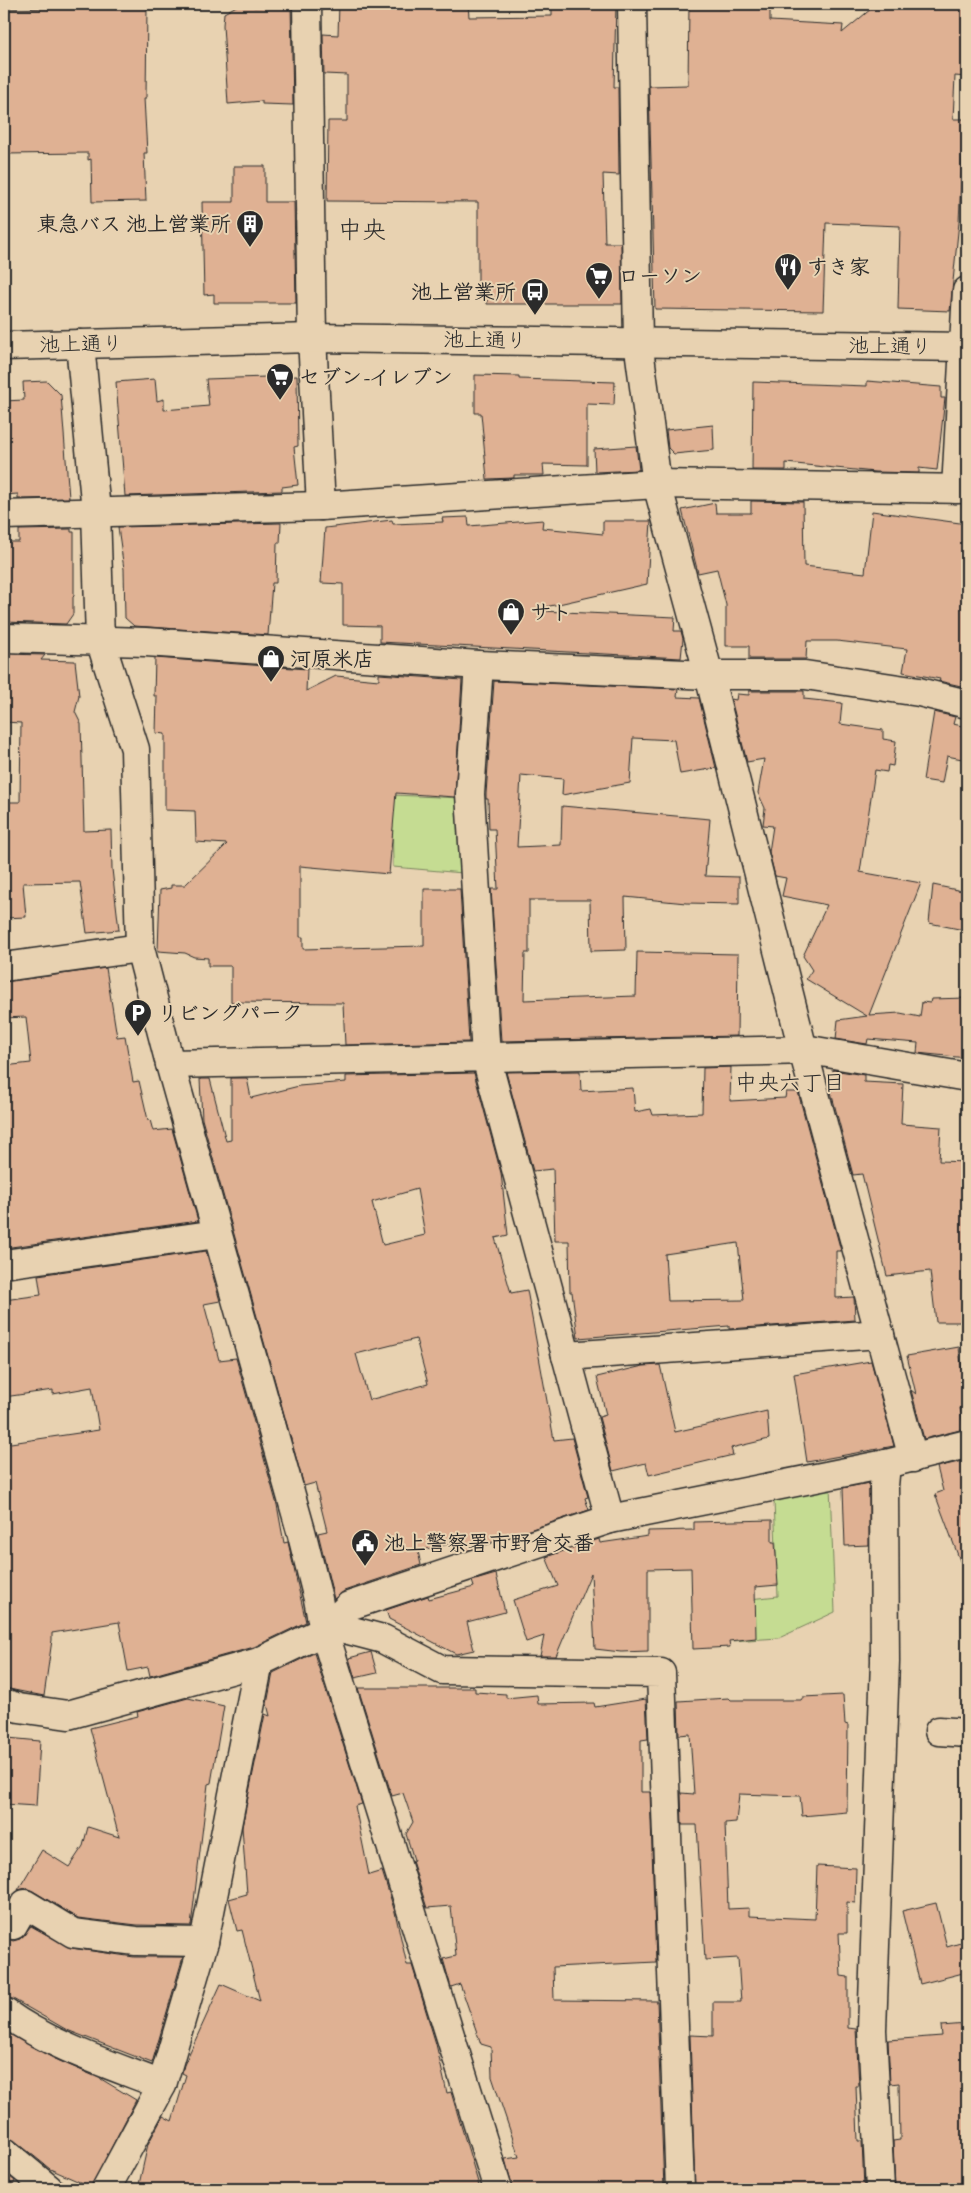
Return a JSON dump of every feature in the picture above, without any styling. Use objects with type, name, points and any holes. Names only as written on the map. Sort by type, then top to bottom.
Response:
[{"type":"street","points":[[308,4],[312,338],[321,506]]},
{"type":"street","points":[[632,4],[638,341],[658,484],[709,675],[803,1050],[913,1458]]},
{"type":"street","points":[[4,515],[321,506],[658,484],[962,489],[967,291]]},
{"type":"street","name":"池上通り","points":[[4,346],[312,338],[965,347]]},
{"type":"street","points":[[80,344],[96,511],[100,640],[135,748],[140,948],[170,1064],[303,1540],[324,1631],[498,2189]]},
{"type":"street","points":[[4,638],[100,640],[479,665],[709,675],[805,675],[919,692],[967,704]]},
{"type":"street","points":[[479,665],[470,794],[486,1058],[610,1519]]},
{"type":"street","points":[[4,967],[140,948]]},
{"type":"street","points":[[170,1064],[803,1050],[967,1077]]},
{"type":"street","points":[[4,1264],[217,1234]]},
{"type":"street","points":[[566,1356],[880,1334]]},
{"type":"street","points":[[324,1631],[349,1606],[610,1519],[886,1464],[967,1444]]},
{"type":"street","points":[[880,2189],[872,2030],[886,1661],[884,1486],[886,1464]]},
{"type":"street","points":[[4,1703],[19,1708],[68,1715],[259,1662],[324,1631],[337,1627],[383,1639],[442,1670],[661,1673],[680,2189]]},
{"type":"street","points":[[106,2189],[162,2085],[204,1942],[259,1662]]},
{"type":"street","points":[[939,1731],[967,1733]]},
{"type":"street","points":[[13,1925],[25,1904],[73,1933],[136,1941],[204,1942]]},
{"type":"street","points":[[4,2012],[36,2033],[85,2055],[162,2085]]},
{"type":"street","points":[[4,2152],[49,2189]]},
{"type":"green space","points":[[392,795],[462,798],[463,873],[393,867]]},
{"type":"green space","points":[[830,1486],[835,1612],[779,1638],[732,1641],[730,1601],[778,1596],[774,1501]]},
{"type":"building","points":[[240,4],[250,4],[254,7],[291,5],[293,105],[262,104],[262,101],[228,104],[223,25],[224,13]]},
{"type":"building","points":[[339,4],[468,4],[469,17],[552,16],[552,4],[616,4],[614,87],[618,87],[619,175],[603,174],[605,243],[621,243],[622,304],[487,304],[487,297],[478,297],[478,202],[327,201],[328,121],[347,121],[347,75],[324,74],[323,34],[338,35]]},
{"type":"building","points":[[689,4],[770,4],[770,21],[843,25],[842,33],[877,4],[967,4],[966,77],[955,76],[953,119],[964,119],[959,222],[950,311],[898,309],[900,226],[826,223],[823,311],[655,309],[649,86],[688,85]]},
{"type":"building","points":[[147,6],[146,98],[144,98],[147,153],[144,153],[146,201],[92,202],[91,159],[88,160],[88,153],[4,154],[4,9]]},
{"type":"building","name":"東急バス 池上営業所","points":[[234,166],[265,166],[265,202],[294,202],[296,303],[214,303],[214,294],[204,295],[202,202],[234,202]]},
{"type":"building","points":[[475,375],[519,376],[519,379],[615,382],[614,405],[587,404],[587,465],[543,464],[544,475],[514,475],[514,478],[487,479],[481,413],[475,413]]},
{"type":"building","points":[[297,376],[298,446],[294,447],[298,485],[282,487],[282,491],[125,496],[116,382],[155,379],[157,401],[164,399],[164,410],[209,406],[206,379]]},
{"type":"building","points":[[47,381],[61,395],[69,498],[18,499],[18,494],[4,495],[4,401],[24,400],[23,382]]},
{"type":"building","points":[[867,381],[941,387],[941,398],[945,398],[937,470],[919,468],[919,473],[875,472],[786,463],[786,470],[752,470],[753,382],[867,386]]},
{"type":"building","points":[[713,425],[714,450],[674,454],[668,448],[666,430]]},
{"type":"building","points":[[636,446],[639,470],[595,472],[594,449]]},
{"type":"building","points":[[751,501],[803,502],[804,566],[865,573],[872,511],[967,524],[967,651],[961,686],[939,681],[940,679],[903,672],[907,649],[837,641],[807,641],[806,659],[749,659],[749,646],[726,646],[726,605],[717,569],[698,573],[682,510],[715,503],[716,513],[751,513]]},
{"type":"building","points":[[468,517],[469,526],[543,520],[542,528],[603,534],[603,521],[651,521],[647,584],[541,608],[541,611],[675,617],[674,631],[681,631],[683,639],[681,658],[380,642],[380,626],[343,625],[343,584],[321,583],[325,528],[392,520],[393,524],[443,522],[442,518]]},
{"type":"building","points":[[281,523],[280,543],[277,543],[276,583],[272,583],[268,635],[134,626],[125,618],[124,569],[118,527]]},
{"type":"building","points":[[71,529],[71,532],[74,532],[74,596],[73,614],[66,624],[4,622],[4,542],[19,542],[19,530]]},
{"type":"building","points":[[4,654],[45,655],[41,660],[75,661],[79,696],[75,712],[81,724],[84,831],[111,830],[112,869],[119,930],[87,933],[80,882],[23,883],[26,917],[4,918],[4,854],[6,854],[4,802],[20,802],[21,723],[4,722]]},
{"type":"building","points":[[155,658],[307,669],[306,691],[336,676],[379,680],[379,674],[462,680],[455,797],[396,793],[389,874],[300,866],[300,937],[303,937],[303,949],[424,946],[424,889],[460,889],[469,1042],[345,1045],[343,1003],[231,1002],[231,966],[208,966],[208,958],[194,957],[185,953],[158,951],[160,890],[171,888],[171,885],[185,885],[227,844],[196,842],[195,811],[165,810],[165,734],[156,733],[157,696],[154,696]]},
{"type":"building","points":[[494,681],[678,689],[677,697],[699,698],[716,768],[680,774],[674,740],[633,738],[630,783],[562,795],[563,779],[521,775],[517,847],[561,845],[562,806],[710,819],[705,876],[739,877],[739,904],[686,903],[625,897],[626,950],[591,951],[590,900],[529,900],[529,953],[525,953],[524,1000],[636,996],[637,952],[738,954],[737,1036],[501,1041],[491,889],[498,889],[495,829],[489,829],[488,799],[486,799]]},
{"type":"building","points":[[749,691],[804,691],[804,699],[842,703],[840,724],[883,730],[883,739],[896,741],[893,766],[888,765],[887,772],[875,770],[860,872],[921,883],[869,1015],[900,1013],[920,1017],[922,1002],[930,1003],[931,999],[967,998],[967,1058],[917,1053],[918,1043],[868,1039],[867,1044],[836,1039],[838,1020],[867,1016],[806,979],[812,970],[803,956],[827,905],[782,896],[786,878],[775,876],[769,852],[773,826],[763,825],[765,808],[758,793],[764,759],[747,762],[731,699],[736,700],[737,694],[749,695]]},
{"type":"building","points":[[934,712],[955,717],[953,724],[967,727],[967,760],[947,756],[942,783],[923,780]]},
{"type":"building","points":[[933,885],[967,892],[967,915],[964,930],[929,923]]},
{"type":"building","points":[[106,968],[117,1037],[125,1036],[133,1082],[139,1081],[148,1120],[150,1120],[153,1131],[172,1129],[198,1221],[4,1248],[4,1066],[31,1063],[26,1017],[4,1018],[4,982]]},
{"type":"building","points":[[731,1067],[730,1101],[785,1098],[786,1092],[798,1092],[841,1251],[836,1251],[836,1298],[854,1297],[855,1320],[729,1329],[729,1326],[578,1338],[572,1292],[570,1292],[569,1241],[555,1241],[553,1169],[533,1171],[506,1072],[580,1071],[581,1091],[633,1088],[635,1112],[651,1109],[653,1115],[702,1113],[703,1068]],"holes":[[[738,1243],[744,1300],[668,1301],[665,1254]]]},
{"type":"building","points":[[833,1070],[864,1075],[864,1082],[903,1084],[901,1124],[941,1127],[939,1161],[967,1162],[967,1322],[936,1322],[930,1271],[887,1276],[862,1174],[853,1175],[831,1092]]},
{"type":"building","points":[[474,1073],[501,1173],[508,1235],[495,1238],[511,1293],[527,1290],[554,1440],[572,1438],[588,1497],[585,1498],[589,1510],[466,1551],[463,1541],[418,1551],[421,1565],[344,1591],[334,1599],[318,1533],[327,1531],[315,1483],[304,1486],[202,1119],[200,1079],[210,1079],[226,1141],[231,1140],[231,1078],[247,1078],[251,1098],[299,1086],[346,1082],[346,1076]],"holes":[[[417,1189],[425,1235],[383,1245],[372,1202]],[[416,1339],[428,1384],[369,1400],[356,1354]]]},
{"type":"building","points":[[206,1251],[220,1301],[204,1304],[219,1360],[236,1358],[277,1505],[284,1543],[288,1542],[306,1622],[254,1647],[150,1676],[148,1667],[128,1671],[119,1622],[52,1633],[44,1696],[4,1688],[4,1444],[99,1430],[92,1387],[53,1394],[53,1390],[4,1397],[4,1300],[41,1295],[38,1275]]},
{"type":"building","points":[[959,1347],[966,1407],[960,1408],[964,1429],[924,1439],[911,1390],[916,1394],[907,1356]]},
{"type":"building","points":[[871,1361],[894,1446],[807,1462],[794,1374]]},
{"type":"building","points":[[660,1365],[675,1432],[767,1411],[769,1439],[731,1448],[733,1455],[649,1475],[646,1463],[613,1471],[599,1417],[606,1415],[597,1377],[643,1366]]},
{"type":"building","points":[[963,1461],[967,1477],[967,1574],[965,1574],[935,1494],[943,1491],[937,1467]]},
{"type":"building","points":[[869,1483],[869,1545],[845,1546],[843,1488]]},
{"type":"building","points":[[772,1520],[772,1542],[775,1542],[778,1585],[755,1587],[756,1638],[729,1641],[730,1647],[693,1649],[691,1568],[648,1569],[648,1651],[621,1652],[595,1649],[591,1573],[556,1656],[540,1656],[544,1636],[526,1642],[513,1600],[558,1586],[546,1557],[599,1539],[600,1543],[648,1536],[648,1531],[694,1530],[694,1522]]},
{"type":"building","points":[[496,1574],[505,1612],[467,1622],[474,1650],[456,1654],[389,1619],[386,1610],[428,1596],[429,1599],[474,1587],[472,1581]]},
{"type":"building","points":[[371,1652],[377,1673],[355,1678],[349,1658]]},
{"type":"building","points":[[314,1653],[362,1804],[355,1806],[369,1875],[382,1871],[395,1912],[407,1965],[412,1965],[436,2044],[447,2093],[451,2092],[480,2189],[138,2189],[148,2144],[163,2116],[172,2121],[186,2075],[182,2073],[184,2065],[221,1984],[260,2001],[242,1930],[237,1931],[229,1899],[247,1894],[242,1827],[265,1714],[270,1716],[267,1704],[273,1673]]},
{"type":"building","points":[[358,1688],[475,1688],[475,1692],[506,1694],[506,1698],[537,1695],[538,1704],[594,1703],[595,1707],[646,1699],[648,1739],[641,1740],[641,1792],[650,1792],[656,1962],[553,1967],[554,2000],[657,2001],[664,2189],[513,2189],[505,2159],[519,2157],[492,2077],[491,2047],[481,2044],[460,1984],[451,1987],[443,1959],[456,1956],[451,1906],[427,1908],[412,1861],[414,1860],[406,1834],[413,1822],[403,1793],[392,1796]]},
{"type":"building","points":[[843,1695],[845,1724],[848,1725],[847,1812],[802,1816],[800,1796],[739,1794],[736,1822],[725,1823],[728,1909],[749,1908],[749,1916],[815,1919],[817,1866],[856,1868],[855,1903],[847,1902],[847,1933],[839,1933],[841,1976],[848,1977],[848,2028],[856,2029],[859,2086],[856,2086],[858,2141],[862,2141],[864,2189],[695,2189],[690,2035],[713,2036],[713,2002],[741,2002],[738,1958],[705,1960],[697,1825],[682,1825],[681,1793],[694,1794],[690,1734],[679,1735],[678,1701],[729,1698],[731,1700],[801,1700],[803,1697]]},
{"type":"building","points":[[188,1698],[224,1706],[211,1783],[208,1784],[191,1926],[137,1925],[78,1918],[33,1891],[26,1888],[18,1890],[42,1850],[69,1867],[83,1846],[88,1827],[119,1837],[90,1728],[138,1716],[137,1712]]},
{"type":"building","points":[[8,1738],[40,1741],[36,1806],[4,1804]]},
{"type":"building","points":[[936,1903],[947,1947],[967,1941],[967,1972],[920,1984],[902,1911]]},
{"type":"building","points":[[31,1926],[71,1948],[134,1957],[183,1957],[152,2063],[67,2030],[13,1999],[4,1997],[4,1937],[13,1941],[20,1939]]},
{"type":"building","points":[[967,2024],[967,2189],[895,2189],[893,2141],[900,2140],[899,2083],[890,2084],[888,2040],[942,2036],[941,2026]]},
{"type":"building","points":[[4,2031],[53,2058],[101,2079],[136,2100],[91,2187],[50,2169],[14,2140],[4,2137]]},
{"type":"building","points":[[4,2172],[15,2181],[11,2189],[4,2189]]},
{"type":"place","name":"東急バス 池上営業所","points":[[250,248]]},
{"type":"place","name":"すき家","points":[[788,291]]},
{"type":"place","name":"ローソン","points":[[599,300]]},
{"type":"place","name":"池上営業所","points":[[535,316]]},
{"type":"place","name":"セブン-イレブン","points":[[280,401]]},
{"type":"place","name":"サト","points":[[511,636]]},
{"type":"place","name":"河原米店","points":[[271,683]]},
{"type":"place","name":"リビングパーク","points":[[138,1037]]},
{"type":"place","name":"池上警察署市野倉交番","points":[[365,1567]]},
{"type":"district","name":"中央","points":[[362,230]]},
{"type":"district","name":"中央六丁目","points":[[790,1082]]}]
